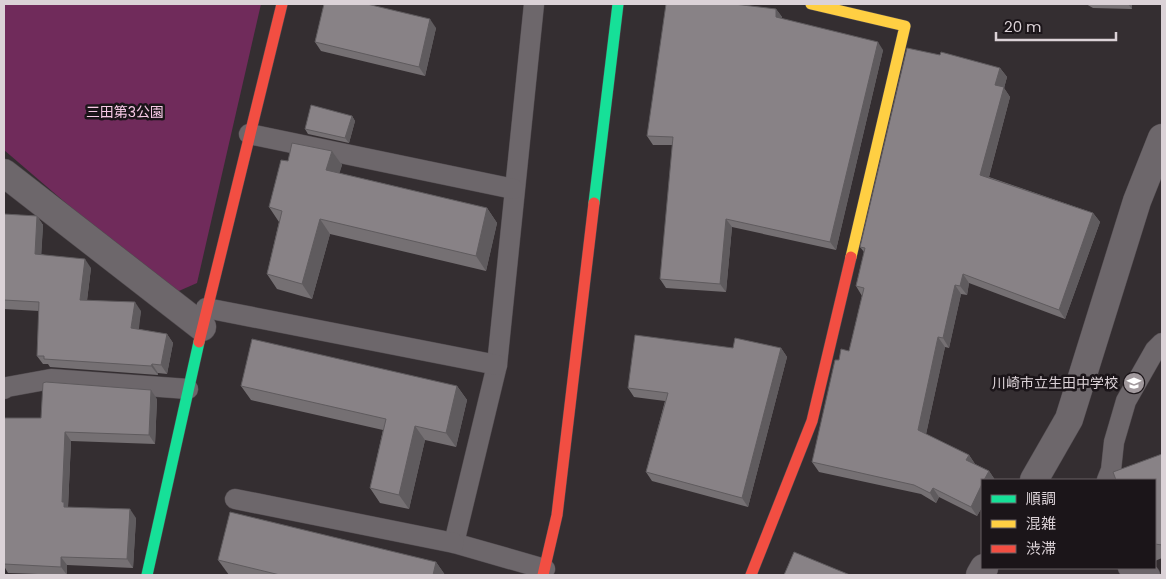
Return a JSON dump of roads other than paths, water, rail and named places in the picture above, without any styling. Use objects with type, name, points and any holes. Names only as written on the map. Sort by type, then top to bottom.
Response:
[{"type":"street","points":[[147,575],[204,317],[282,4]]},
{"type":"street","points":[[544,572],[557,515],[618,4]]},
{"type":"street","points":[[751,575],[812,420],[906,26],[811,4]]},
{"type":"street","points":[[1035,479],[1069,419],[1137,201],[1162,138]]},
{"type":"street","points":[[4,174],[204,317]]},
{"type":"lane","points":[[454,543],[497,365],[534,4]]},
{"type":"lane","points":[[249,134],[514,189]]},
{"type":"lane","points":[[204,317],[497,365]]},
{"type":"lane","points":[[1107,479],[1111,470],[1114,442],[1126,401],[1162,343]]},
{"type":"lane","points":[[4,390],[7,387],[51,379],[188,389]]},
{"type":"lane","points":[[235,499],[454,543],[544,572]]},
{"type":"lane","points":[[1131,569],[1150,575]]},
{"type":"place","name":"川崎市立生田中学校","points":[[1134,383]]},
{"type":"park label","name":"三田第3公園","points":[[125,112]]}]
